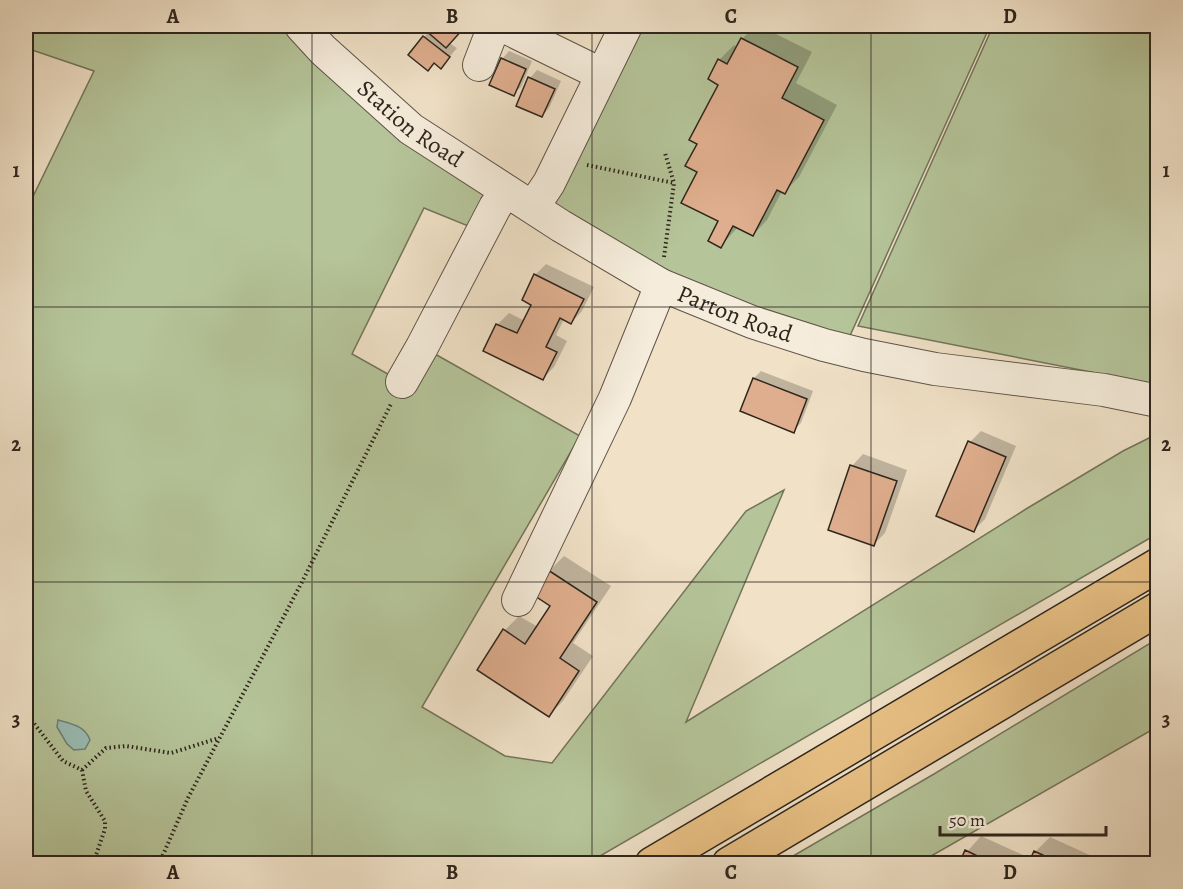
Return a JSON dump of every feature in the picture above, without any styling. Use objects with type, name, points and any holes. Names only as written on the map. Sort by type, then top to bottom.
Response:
[{"type":"highway","points":[[652,864],[1158,565]]},
{"type":"highway","points":[[729,864],[1158,609]]},
{"type":"street","name":"Station Road","points":[[301,26],[323,50],[411,129],[533,207]]},
{"type":"street","points":[[479,65],[494,26]]},
{"type":"street","points":[[502,26],[601,74]]},
{"type":"street","points":[[533,207],[549,183],[626,26]]},
{"type":"street","points":[[402,382],[423,347],[495,207],[506,191]]},
{"type":"street","name":"Parton Road","points":[[533,207],[661,285],[752,322],[824,345],[935,369],[1104,390],[1158,401]]},
{"type":"street","points":[[518,600],[615,398],[661,285]]},
{"type":"path","points":[[661,285],[674,183],[665,153]]},
{"type":"path","points":[[560,159],[674,183]]},
{"type":"path","points":[[159,864],[188,798],[302,582],[402,382]]},
{"type":"path","points":[[26,712],[63,761],[82,770]]},
{"type":"path","points":[[82,770],[106,748],[126,746],[171,753],[220,738]]},
{"type":"path","points":[[82,770],[87,791],[105,820],[105,829],[93,864]]},
{"type":"green space","points":[[26,26],[301,26],[506,191],[468,226],[424,208],[352,354],[402,382],[435,354],[580,436],[422,707],[505,756],[552,763],[746,511],[784,490],[686,722],[1026,509],[1123,451],[1157,434],[1157,534],[588,863],[26,863],[26,211],[94,71],[26,48]]},
{"type":"green space","points":[[626,26],[990,26],[844,349],[561,226],[549,183]]},
{"type":"green space","points":[[993,26],[1157,26],[1157,385],[858,326]]},
{"type":"green space","points":[[1157,639],[1157,727],[919,863],[781,863],[934,774]]},
{"type":"water","points":[[58,720],[77,726],[88,735],[90,740],[85,749],[74,750],[67,744],[57,727]]},
{"type":"building","points":[[427,26],[461,26],[464,28],[446,48],[424,29]]},
{"type":"building","points":[[423,36],[450,57],[441,69],[434,63],[428,71],[408,55]]},
{"type":"building","points":[[741,38],[798,67],[782,98],[824,120],[785,194],[777,190],[753,236],[733,226],[721,248],[708,241],[718,221],[681,203],[697,172],[685,166],[697,144],[689,140],[718,85],[708,79],[718,59],[727,64]]},
{"type":"building","points":[[501,58],[526,69],[514,96],[489,85]]},
{"type":"building","points":[[528,77],[555,89],[542,117],[516,106]]},
{"type":"building","points":[[534,274],[584,299],[571,324],[560,318],[546,347],[557,352],[543,380],[483,351],[496,324],[517,333],[531,305],[522,300]]},
{"type":"building","points":[[753,378],[807,399],[794,433],[740,411]]},
{"type":"building","points":[[968,441],[1006,457],[974,532],[936,516]]},
{"type":"building","points":[[850,465],[897,481],[874,546],[828,530]]},
{"type":"building","points":[[548,570],[597,602],[560,658],[579,671],[549,717],[477,670],[503,629],[525,644],[550,606],[532,594]]},
{"type":"building","points":[[965,850],[994,864],[959,864]]},
{"type":"building","points":[[1034,851],[1062,864],[1028,864]]}]
